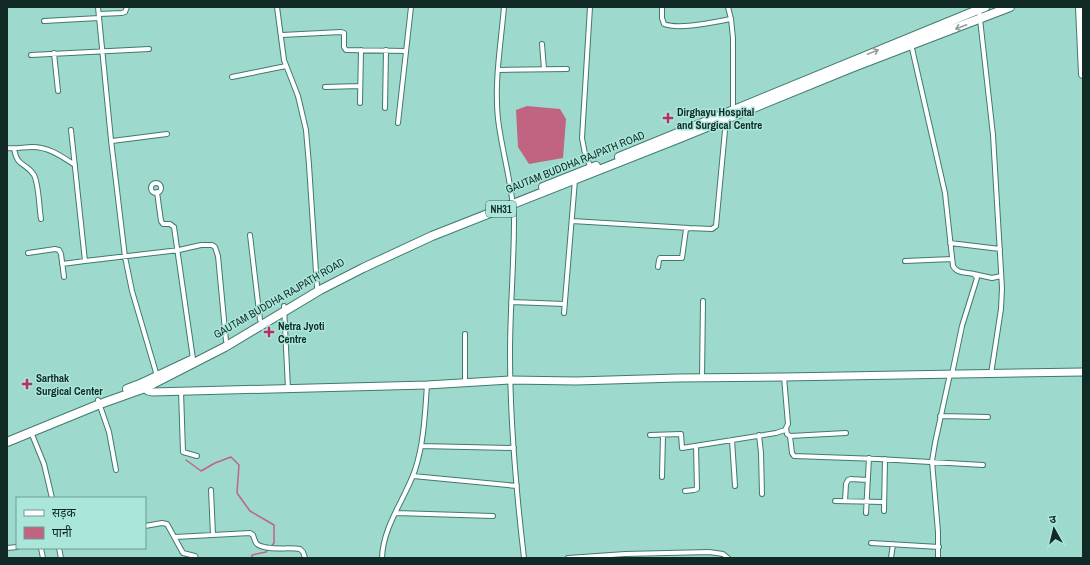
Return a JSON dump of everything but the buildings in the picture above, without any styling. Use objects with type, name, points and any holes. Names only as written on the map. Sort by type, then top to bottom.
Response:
[{"type":"highway","name":"NH31","points":[[576,177],[726,120],[910,42],[980,19],[1010,7]]},
{"type":"highway","points":[[1080,7],[1083,74]]},
{"type":"highway","name":"GAUTAM BUDDHA RAJPATH ROAD","points":[[7,437],[143,386],[157,376],[226,341],[260,320],[284,308],[317,287],[377,255],[576,177],[592,168],[733,111],[910,42],[982,8]]},
{"type":"highway","name":"NH31","points":[[143,386],[218,350],[284,308],[392,254],[512,201]]},
{"type":"highway","name":"NH31","points":[[7,442],[99,402]]},
{"type":"main road","points":[[143,386],[152,392],[428,385],[510,380],[1083,372]]},
{"type":"street","points":[[98,7],[125,257],[136,303],[157,376]]},
{"type":"street","points":[[44,21],[122,13],[125,12],[127,7]]},
{"type":"street","points":[[277,7],[286,66],[298,96],[306,130],[310,165],[317,287]]},
{"type":"street","points":[[398,123],[411,7]]},
{"type":"street","points":[[504,7],[497,88],[498,118],[514,220],[510,380],[514,448],[524,558]]},
{"type":"street","points":[[590,7],[582,138],[585,154],[592,168]]},
{"type":"street","points":[[662,7],[662,21],[667,25],[694,25],[731,19]]},
{"type":"street","points":[[728,7],[733,38],[733,111]]},
{"type":"street","points":[[982,8],[980,19],[993,135],[1002,276],[1001,309],[990,374]]},
{"type":"street","points":[[282,35],[342,32],[344,34],[344,49],[406,51]]},
{"type":"street","points":[[910,42],[945,193],[953,266],[955,270],[992,278],[1002,276]]},
{"type":"street","points":[[542,44],[544,69]]},
{"type":"street","points":[[31,55],[149,49]]},
{"type":"street","points":[[360,103],[361,50]]},
{"type":"street","points":[[385,108],[386,50]]},
{"type":"street","points":[[54,53],[58,91]]},
{"type":"street","points":[[232,76],[286,66]]},
{"type":"street","points":[[499,70],[567,69]]},
{"type":"street","points":[[325,87],[360,86]]},
{"type":"street","points":[[572,221],[712,229],[716,226],[726,120]]},
{"type":"street","points":[[71,130],[85,261]]},
{"type":"street","points":[[112,141],[167,134]]},
{"type":"street","points":[[7,148],[34,147],[49,149],[75,165]]},
{"type":"street","points":[[14,148],[16,160],[33,174],[36,181],[41,219]]},
{"type":"street","points":[[564,314],[576,177]]},
{"type":"street","points":[[157,192],[161,222],[163,224],[170,224],[174,227],[179,250],[193,359]]},
{"type":"street","points":[[658,267],[658,260],[660,258],[682,258],[685,231],[689,228]]},
{"type":"street","points":[[250,235],[260,320]]},
{"type":"street","points":[[950,243],[1000,249]]},
{"type":"street","points":[[62,264],[179,250],[209,244],[212,245],[215,247],[218,256],[226,341]]},
{"type":"street","points":[[28,253],[56,249],[60,251],[64,277]]},
{"type":"street","points":[[905,261],[952,259]]},
{"type":"street","points":[[938,558],[939,546],[932,461],[934,443],[962,326],[977,281],[974,274]]},
{"type":"street","points":[[702,378],[704,301]]},
{"type":"street","points":[[511,302],[565,304]]},
{"type":"street","points":[[284,308],[288,389]]},
{"type":"street","points":[[465,334],[465,383]]},
{"type":"street","points":[[784,377],[788,417],[786,428],[787,434],[790,436],[792,453],[794,456],[869,458],[983,465]]},
{"type":"street","points":[[382,558],[384,543],[412,476],[421,446],[428,385]]},
{"type":"street","points":[[181,391],[183,452],[197,456]]},
{"type":"street","points":[[99,402],[109,432],[116,470]]},
{"type":"street","points":[[940,416],[988,417]]},
{"type":"street","points":[[650,435],[681,434],[682,448],[781,431],[786,428]]},
{"type":"street","points":[[31,432],[44,464],[52,497]]},
{"type":"street","points":[[790,436],[846,433]]},
{"type":"street","points":[[662,477],[663,435]]},
{"type":"street","points":[[759,435],[762,494]]},
{"type":"street","points":[[732,440],[735,486]]},
{"type":"street","points":[[421,446],[514,448]]},
{"type":"street","points":[[685,490],[697,489],[696,446]]},
{"type":"street","points":[[866,513],[869,458]]},
{"type":"street","points":[[884,511],[885,459]]},
{"type":"street","points":[[412,476],[517,486]]},
{"type":"street","points":[[846,501],[846,484],[848,480],[868,480]]},
{"type":"street","points":[[211,490],[213,535]]},
{"type":"street","points":[[835,501],[884,502]]},
{"type":"street","points":[[396,513],[493,516]]},
{"type":"street","points":[[146,526],[165,523],[175,537],[183,553],[195,556],[196,558]]},
{"type":"street","points":[[175,537],[250,533],[253,535],[258,544],[274,548],[300,549],[305,558]]},
{"type":"street","points":[[871,543],[939,546]]},
{"type":"street","points":[[892,558],[893,544]]},
{"type":"street","points":[[568,558],[625,554],[709,552],[723,554],[728,558]]},
{"type":"water","points":[[527,106],[560,109],[566,119],[563,158],[529,164],[518,147],[516,110]]},
{"type":"waterway","points":[[186,460],[201,471],[215,463],[231,457],[239,465],[237,493],[250,511],[274,525],[274,543],[266,552],[252,555],[252,558]]},
{"type":"place","name":"Dirghayu Hospital and Surgical Centre","points":[[668,118]]},
{"type":"place","name":"Netra Jyoti Centre","points":[[269,332]]},
{"type":"place","name":"Sarthak Surgical Center","points":[[27,384]]}]
